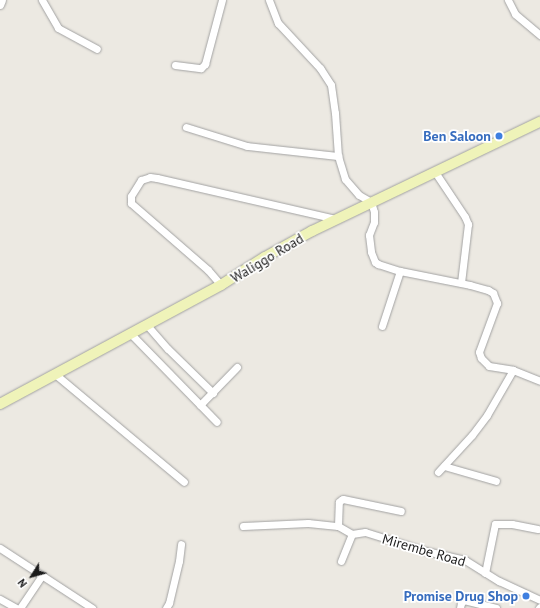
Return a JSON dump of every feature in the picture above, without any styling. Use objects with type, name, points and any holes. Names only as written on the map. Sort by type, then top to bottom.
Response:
[{"type":"street","points":[[0,5],[2,0]]},
{"type":"street","points":[[42,0],[58,28],[97,49]]},
{"type":"street","points":[[175,65],[201,68],[205,64],[222,0]]},
{"type":"street","points":[[269,0],[278,23],[320,68],[331,85],[335,113],[338,156],[345,179],[359,194],[371,202],[375,216],[370,235],[373,258],[378,264],[400,271],[488,290],[496,297],[497,303],[479,352],[481,358],[489,366],[513,370],[540,381]]},
{"type":"street","points":[[508,0],[515,14],[540,35]]},
{"type":"street","name":"Waliggo Road","points":[[0,404],[146,324],[221,285],[265,258],[336,219],[540,122]]},
{"type":"street","points":[[186,127],[247,146],[338,156]]},
{"type":"street","points":[[435,172],[467,220],[461,283]]},
{"type":"street","points":[[221,285],[204,266],[131,203],[131,196],[141,180],[150,177],[157,178],[336,219]]},
{"type":"street","points":[[382,326],[400,271]]},
{"type":"street","points":[[146,324],[168,349],[213,393]]},
{"type":"street","points":[[130,333],[217,422]]},
{"type":"street","points":[[200,405],[237,367]]},
{"type":"street","points":[[438,472],[487,415],[513,370]]},
{"type":"street","points":[[54,374],[184,482]]},
{"type":"street","points":[[444,466],[496,481]]},
{"type":"street","points":[[338,526],[339,502],[343,499],[401,512]]},
{"type":"street","points":[[243,526],[308,523],[338,526],[352,534],[341,561]]},
{"type":"street","points":[[485,573],[495,524],[512,524],[538,529]]},
{"type":"street","name":"Mirembe Road","points":[[352,534],[365,532],[426,551],[459,558],[485,573],[540,600]]},
{"type":"street","points":[[166,608],[169,603],[180,561],[181,544]]},
{"type":"street","points":[[0,548],[92,608]]},
{"type":"street","points":[[20,608],[42,575]]},
{"type":"street","points":[[0,599],[16,608]]},
{"type":"street","points":[[460,608],[461,603],[464,600],[496,608]]},
{"type":"place","name":"Ben Saloon","points":[[499,136]]},
{"type":"place","name":"Promise Drug Shop","points":[[526,596]]}]
